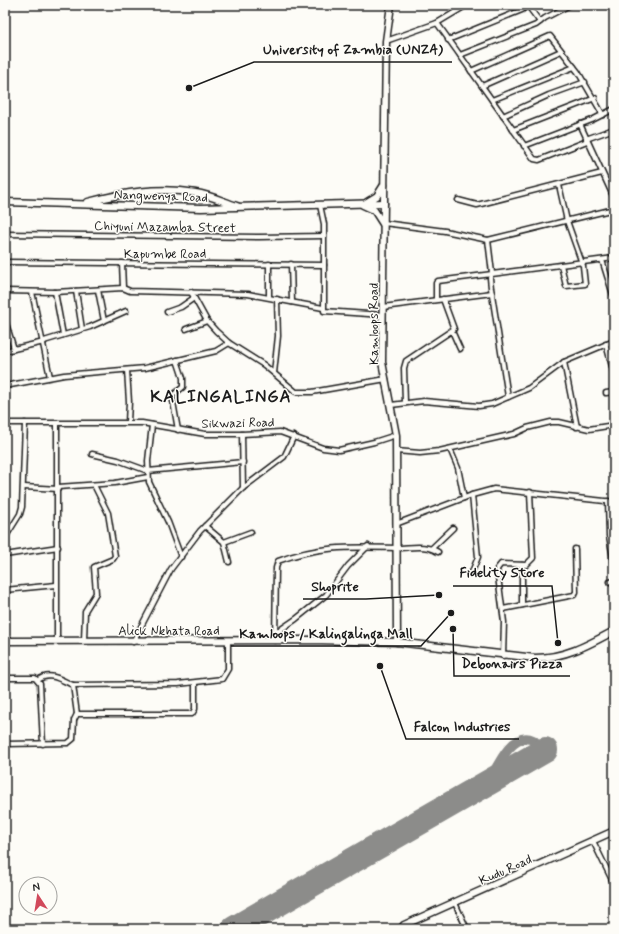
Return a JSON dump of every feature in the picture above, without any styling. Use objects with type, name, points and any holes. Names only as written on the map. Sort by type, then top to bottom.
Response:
[{"type":"main road","name":"Kamloops Road","points":[[391,5],[386,41],[382,362],[396,435],[396,642]]},
{"type":"main road","points":[[359,204],[372,200],[382,190],[384,184]]},
{"type":"main road","name":"Nangwenya Road","points":[[78,204],[116,195],[161,190],[196,193],[242,207]]},
{"type":"main road","name":"Nangwenya Road","points":[[5,202],[201,208],[384,203]]},
{"type":"main road","points":[[359,204],[367,206],[377,213],[383,224],[384,232]]},
{"type":"main road","name":"Alick Nkhata Road","points":[[5,641],[228,641],[275,637],[396,642],[503,656],[535,658],[558,656],[578,650],[614,631]]},
{"type":"main road","name":"Kudu Road","points":[[402,927],[614,831]]},
{"type":"street","points":[[386,41],[437,23],[467,5]]},
{"type":"street","points":[[460,55],[540,22],[570,5]]},
{"type":"street","points":[[448,40],[528,6],[540,22]]},
{"type":"street","points":[[437,23],[524,146],[537,161],[614,129]]},
{"type":"street","points":[[471,71],[550,36],[585,82],[603,115]]},
{"type":"street","points":[[482,86],[561,51]]},
{"type":"street","points":[[492,100],[574,66]]},
{"type":"street","points":[[503,116],[549,95],[585,82]]},
{"type":"street","points":[[513,130],[595,98]]},
{"type":"street","points":[[524,146],[603,115],[614,109]]},
{"type":"street","points":[[580,124],[614,198]]},
{"type":"street","points":[[458,200],[477,205],[602,173]]},
{"type":"street","points":[[558,185],[582,263],[585,284],[566,286],[562,266]]},
{"type":"street","points":[[320,205],[324,224],[323,308]]},
{"type":"street","points":[[384,223],[445,231],[488,240],[614,209]]},
{"type":"street","name":"Chiyuni Mazamba Street","points":[[5,234],[259,237],[324,236]]},
{"type":"street","points":[[488,240],[492,273],[490,278],[508,397]]},
{"type":"street","points":[[436,299],[436,283],[438,280],[562,266],[614,258]]},
{"type":"street","points":[[602,260],[614,298]]},
{"type":"street","name":"Kapumbe Road","points":[[5,262],[324,265]]},
{"type":"street","points":[[122,263],[123,288]]},
{"type":"street","points":[[269,264],[269,297]]},
{"type":"street","points":[[291,264],[292,302]]},
{"type":"street","points":[[5,291],[54,292],[123,288],[130,291],[234,293],[269,297],[323,308],[326,312],[383,315]]},
{"type":"street","points":[[98,290],[104,321]]},
{"type":"street","points":[[76,291],[82,329]]},
{"type":"street","points":[[32,292],[44,342],[50,377]]},
{"type":"street","points":[[54,292],[63,335]]},
{"type":"street","points":[[191,292],[207,321],[229,343],[264,365],[296,392],[303,393],[386,379]]},
{"type":"street","points":[[383,307],[492,293]]},
{"type":"street","points":[[167,312],[181,307],[194,298]]},
{"type":"street","points":[[274,373],[278,347],[277,299]]},
{"type":"street","points":[[443,299],[453,326],[452,331],[460,349]]},
{"type":"street","points":[[5,351],[44,342],[104,321],[126,311]]},
{"type":"street","points":[[5,320],[14,349]]},
{"type":"street","points":[[186,329],[207,321]]},
{"type":"street","points":[[405,403],[404,368],[406,361],[444,334],[452,331]]},
{"type":"street","points":[[391,405],[431,401],[483,406],[529,388],[564,362],[614,341]]},
{"type":"street","points":[[5,386],[50,377],[127,370],[216,351],[229,343]]},
{"type":"street","points":[[606,344],[614,374]]},
{"type":"street","points":[[177,360],[184,381],[183,387],[173,394],[178,430]]},
{"type":"street","points":[[564,362],[577,427]]},
{"type":"street","points":[[127,370],[129,402],[128,422]]},
{"type":"street","points":[[606,393],[614,392]]},
{"type":"street","name":"Sikwazi Road","points":[[5,423],[128,422],[205,434],[242,434],[274,431],[294,436],[323,448],[339,450],[396,435]]},
{"type":"street","points":[[396,451],[430,452],[450,449],[514,434],[527,428],[551,422],[589,429],[614,424]]},
{"type":"street","points":[[5,538],[20,514],[24,487],[25,423]]},
{"type":"street","points":[[57,423],[57,641]]},
{"type":"street","points":[[152,425],[148,477],[181,557]]},
{"type":"street","points":[[242,434],[243,488]]},
{"type":"street","points":[[133,642],[171,569],[205,526],[234,499],[243,488],[284,456],[294,436]]},
{"type":"street","points":[[450,449],[458,468],[464,498]]},
{"type":"street","points":[[92,454],[118,460],[148,471],[243,462]]},
{"type":"street","points":[[612,456],[614,464]]},
{"type":"street","points":[[24,487],[58,488],[94,485],[148,477]]},
{"type":"street","points":[[84,641],[85,609],[96,593],[94,567],[112,559],[115,556],[108,513],[94,485]]},
{"type":"street","points":[[396,524],[472,495],[494,489],[614,502]]},
{"type":"street","points":[[503,656],[505,632],[497,569],[501,564],[528,564],[533,558],[530,492]]},
{"type":"street","points":[[472,495],[478,557],[472,572]]},
{"type":"street","points":[[608,501],[609,536],[614,564]]},
{"type":"street","points":[[205,526],[224,542],[229,562]]},
{"type":"street","points":[[432,548],[453,528]]},
{"type":"street","points":[[224,542],[251,532]]},
{"type":"street","points":[[275,637],[326,595],[348,566],[368,546]]},
{"type":"street","points":[[275,637],[276,568],[278,561],[305,552],[368,546],[432,548],[438,552]]},
{"type":"street","points":[[5,554],[58,547]]},
{"type":"street","points":[[503,609],[576,594],[575,549]]},
{"type":"street","points":[[522,565],[522,605]]},
{"type":"street","points":[[5,590],[56,585]]},
{"type":"street","points":[[38,680],[44,676],[51,675],[73,685],[195,682],[222,679],[225,676],[229,660],[228,641]]},
{"type":"street","points":[[5,678],[35,678],[38,680],[40,684],[43,744]]},
{"type":"street","points":[[76,714],[194,713],[195,682]]},
{"type":"street","points":[[5,744],[63,744],[71,742],[73,739],[74,720],[76,714],[73,685]]},
{"type":"street","points":[[593,841],[614,884]]},
{"type":"street","points":[[455,903],[467,929]]},
{"type":"taxiway","points":[[489,782],[500,760],[512,745],[518,741],[525,738],[533,740],[538,746],[538,754]]},
{"type":"runway","points":[[234,929],[545,750]]},
{"type":"place","name":"University of Zambia (UNZA)","points":[[189,88]]},
{"type":"place","name":"Shoprite","points":[[439,595]]},
{"type":"place","name":"Kamloops / Kalingalinga Mall","points":[[451,613]]},
{"type":"place","name":"Debonairs Pizza","points":[[453,629]]},
{"type":"place","name":"Fidelity Store","points":[[558,643]]},
{"type":"place","name":"Falcon Industries","points":[[380,666]]},
{"type":"district","name":"KALINGALINGA","points":[[221,396]]}]
